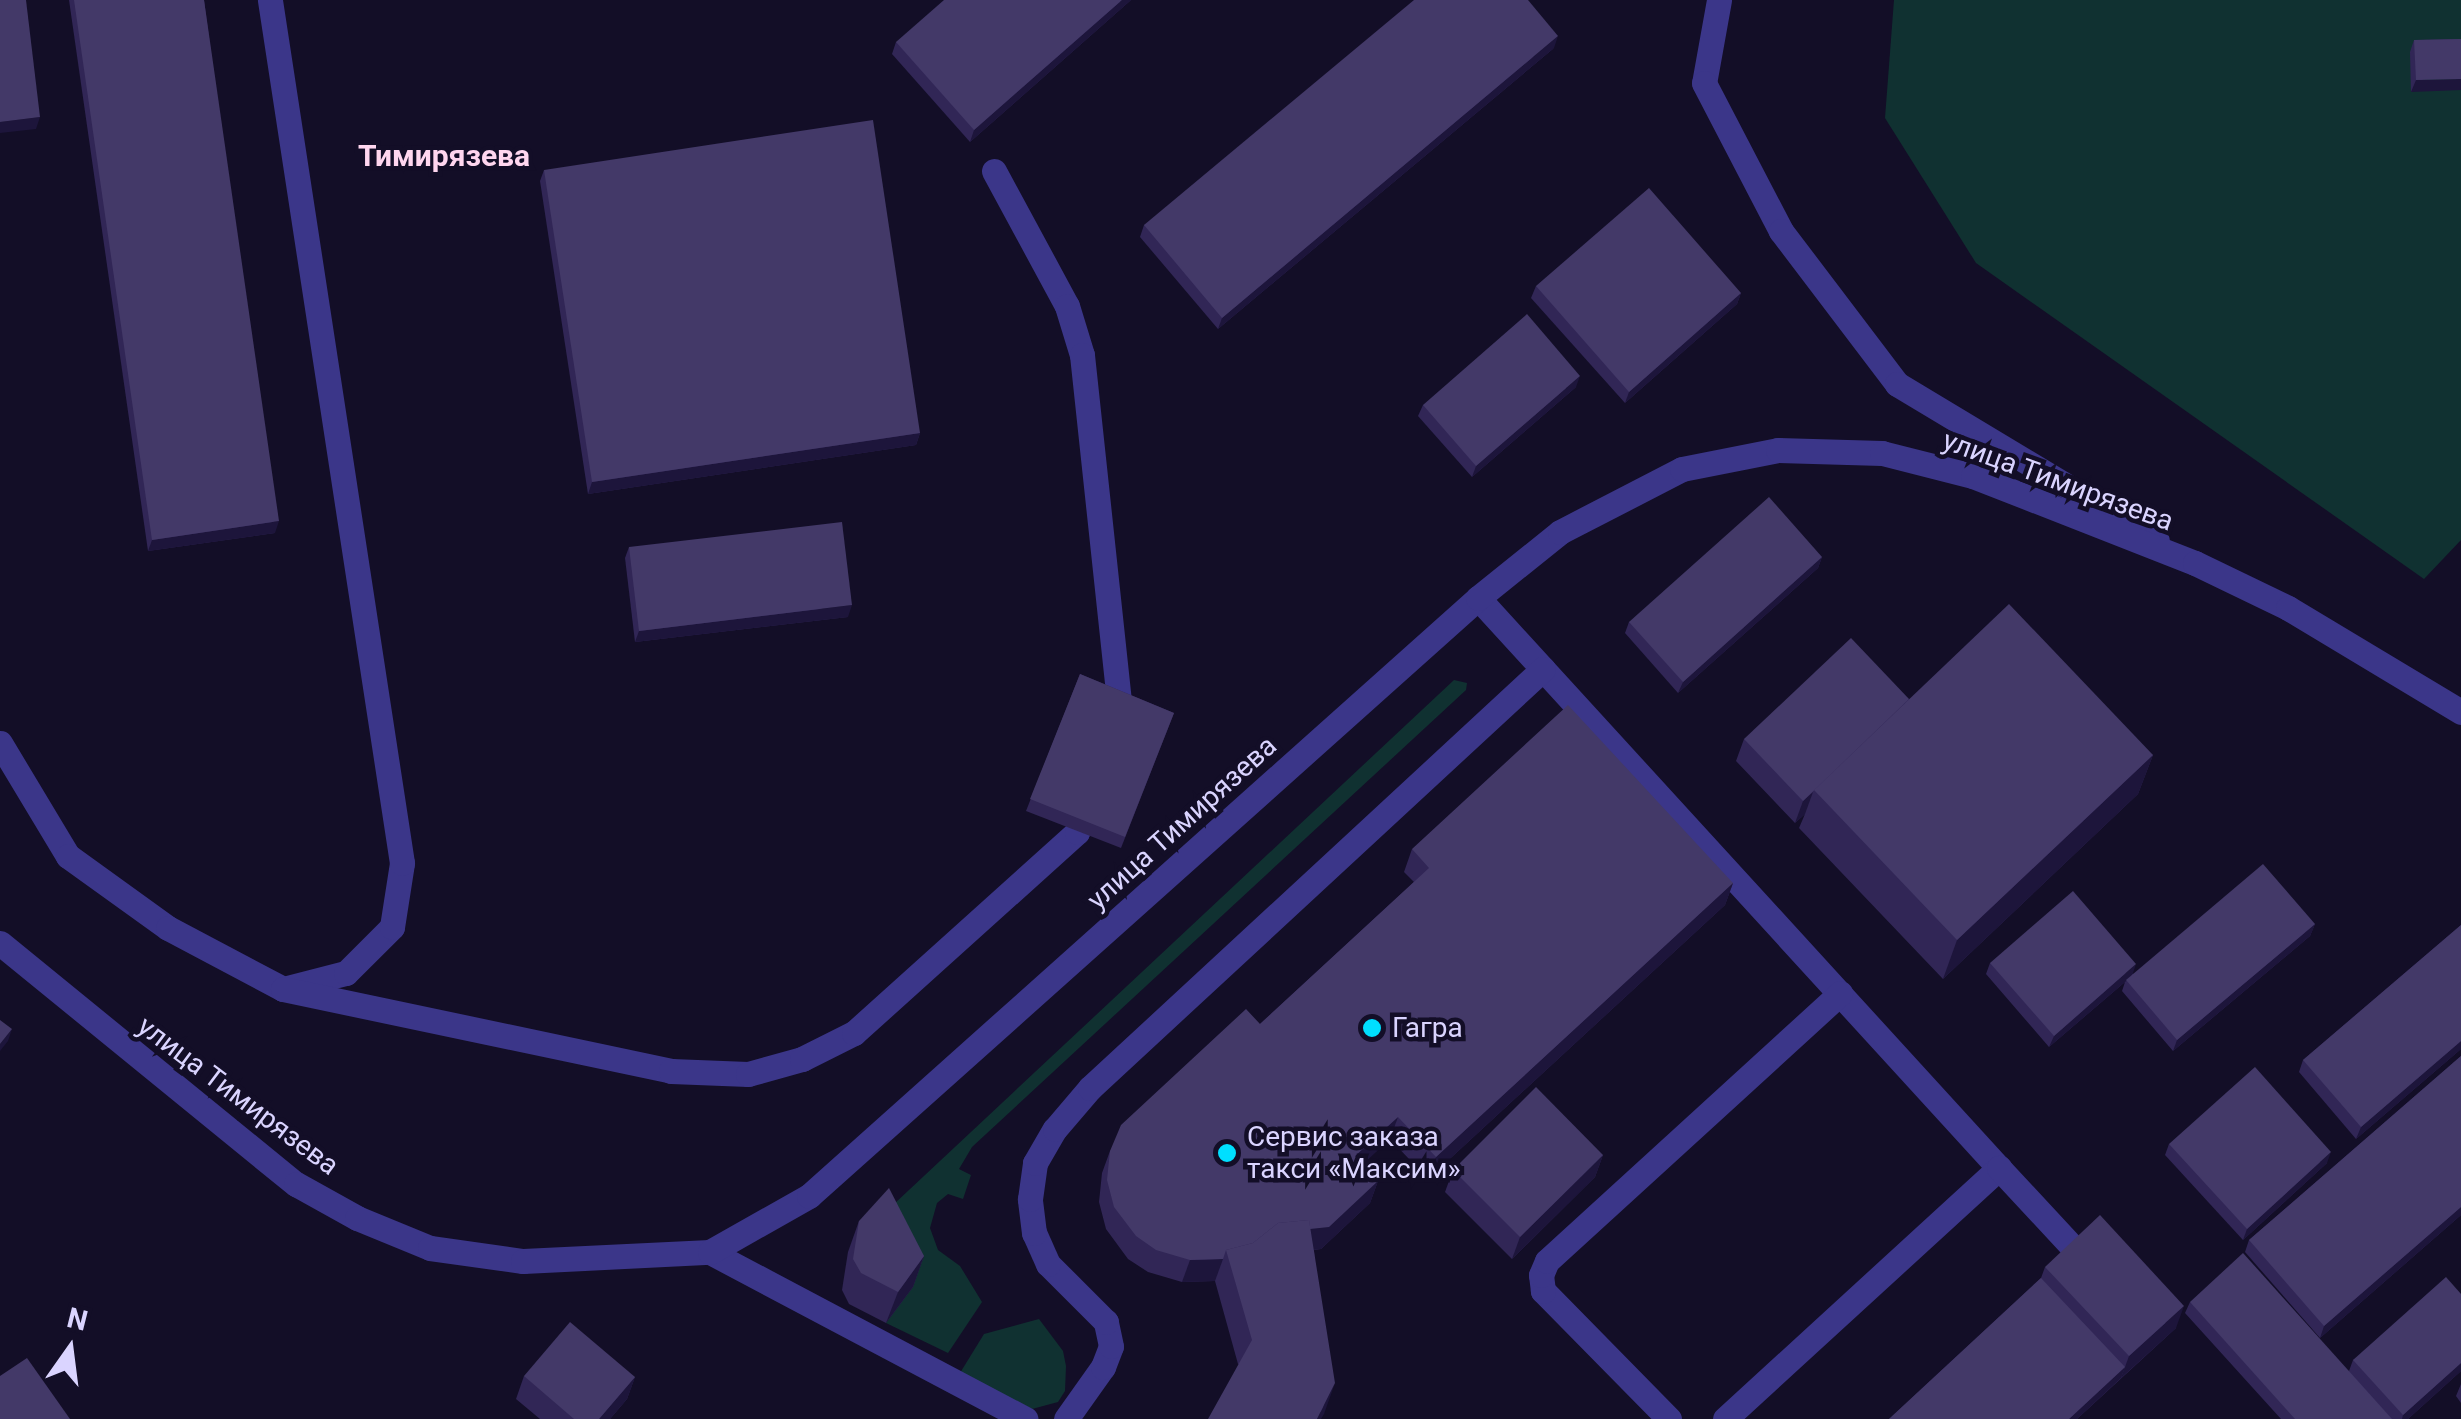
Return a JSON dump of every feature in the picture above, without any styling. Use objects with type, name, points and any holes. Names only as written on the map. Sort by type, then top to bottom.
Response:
[{"type":"street","points":[[270,0],[402,862],[392,928],[346,972],[283,988]]},
{"type":"street","points":[[1719,0],[1704,83],[1781,231],[1897,384],[2195,563]]},
{"type":"street","points":[[994,170],[1067,306],[1082,355],[1119,704],[1107,740]]},
{"type":"street","name":"улица Тимирязева","points":[[0,943],[296,1184],[357,1218],[430,1248],[523,1260],[710,1252],[808,1196],[1478,598],[1560,532],[1682,469],[1778,450],[1882,454],[1973,476],[2195,563],[2288,608],[2461,712]]},
{"type":"street","points":[[1478,598],[2077,1252]]},
{"type":"street","points":[[1066,1419],[1103,1368],[1111,1346],[1106,1322],[1048,1264],[1034,1233],[1030,1198],[1035,1163],[1055,1130],[1090,1088],[1543,669]]},
{"type":"street","points":[[0,742],[68,856],[168,928],[283,988],[671,1072],[748,1074],[802,1058],[854,1033],[1076,832],[1095,776]]},
{"type":"street","points":[[1670,1419],[1543,1291],[1541,1276],[1547,1261],[1840,993]]},
{"type":"street","points":[[1725,1419],[1999,1168]]},
{"type":"street","points":[[710,1252],[1025,1419]]},
{"type":"green space","points":[[1894,0],[2461,0],[2461,540],[2424,579],[1976,263],[1885,118]]},
{"type":"green space","points":[[1454,680],[1467,683],[1466,690],[972,1147],[959,1169],[971,1175],[963,1199],[948,1194],[937,1203],[930,1228],[938,1250],[960,1266],[982,1302],[948,1353],[886,1323],[878,1219]]},
{"type":"green space","points":[[1039,1319],[1063,1351],[1065,1391],[1058,1402],[1032,1409],[960,1373],[984,1334]]},
{"type":"building","points":[[0,0],[26,0],[40,117],[0,122]]},
{"type":"building","points":[[74,0],[204,0],[279,521],[152,540]]},
{"type":"building","points":[[944,0],[1122,0],[974,130],[896,42]]},
{"type":"building","points":[[1414,0],[1528,0],[1558,36],[1222,318],[1144,225]]},
{"type":"building","points":[[2461,39],[2461,79],[2416,80],[2414,40]]},
{"type":"building","points":[[873,120],[920,433],[592,482],[544,170]]},
{"type":"building","points":[[1649,188],[1741,293],[1629,392],[1536,286]]},
{"type":"building","points":[[1527,314],[1580,376],[1476,466],[1423,405]]},
{"type":"building","points":[[1769,497],[1822,557],[1683,682],[1629,622]]},
{"type":"building","points":[[842,522],[852,605],[639,631],[629,547]]},
{"type":"building","points":[[2009,604],[2153,755],[1957,940],[1814,790]]},
{"type":"building","points":[[1851,638],[1909,699],[1803,801],[1744,739]]},
{"type":"building","points":[[1080,674],[1174,713],[1125,837],[1030,799]]},
{"type":"building","points":[[1568,705],[1733,883],[1436,1157],[1398,1117],[1355,1156],[1378,1181],[1329,1227],[1310,1229],[1309,1220],[1278,1223],[1253,1243],[1226,1250],[1223,1259],[1190,1260],[1156,1250],[1136,1236],[1114,1207],[1107,1180],[1110,1151],[1121,1125],[1246,1009],[1260,1024],[1429,868],[1412,849]]},
{"type":"building","points":[[2263,864],[2315,924],[2177,1040],[2126,980]]},
{"type":"building","points":[[2073,891],[2136,964],[2054,1036],[1990,963]]},
{"type":"building","points":[[2461,925],[2461,1041],[2361,1127],[2303,1060]]},
{"type":"building","points":[[0,1020],[12,1029],[0,1044]]},
{"type":"building","points":[[2461,1056],[2461,1207],[2324,1326],[2249,1240]]},
{"type":"building","points":[[2255,1067],[2331,1152],[2247,1229],[2169,1144]]},
{"type":"building","points":[[1536,1087],[1603,1155],[1520,1237],[1453,1170]]},
{"type":"building","points":[[889,1188],[924,1256],[898,1292],[861,1273],[853,1259],[859,1221]]},
{"type":"building","points":[[2100,1215],[2184,1306],[2129,1356],[2045,1267]]},
{"type":"building","points":[[1309,1220],[1335,1383],[1317,1419],[1208,1419],[1252,1340],[1226,1250],[1253,1243],[1278,1223]]},
{"type":"building","points":[[2243,1253],[2392,1419],[2295,1419],[2190,1302]]},
{"type":"building","points":[[2446,1277],[2461,1294],[2461,1363],[2403,1415],[2353,1360]]},
{"type":"building","points":[[2041,1278],[2125,1367],[2069,1419],[1889,1419]]},
{"type":"building","points":[[570,1322],[635,1377],[599,1419],[574,1419],[524,1376]]},
{"type":"building","points":[[27,1358],[70,1419],[0,1419],[0,1376]]},
{"type":"place","name":"Гагра","points":[[1372,1028]]},
{"type":"place","name":"Сервис заказа такси «Максим»","points":[[1227,1153]]},
{"type":"district","name":"Тимирязева","points":[[444,156]]}]
